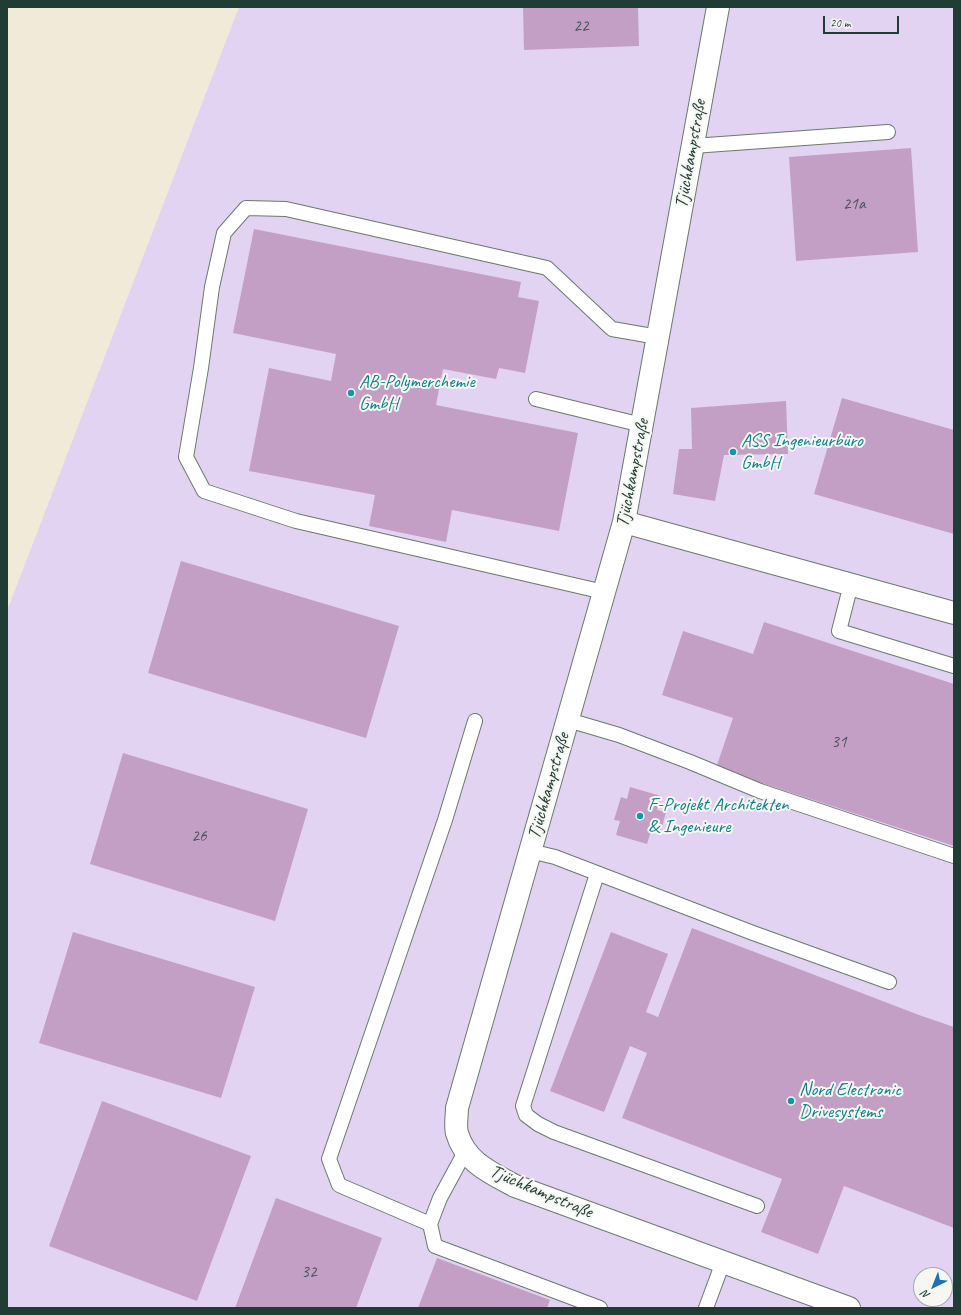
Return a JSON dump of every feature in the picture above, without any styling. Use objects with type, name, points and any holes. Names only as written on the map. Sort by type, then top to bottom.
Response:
[{"type":"street","name":"Tjüchkampstraße","points":[[718,7],[624,522],[457,1108],[456,1132],[465,1152],[485,1170],[515,1186],[849,1308]]},
{"type":"street","points":[[624,522],[954,613]]},
{"type":"lane","points":[[693,146],[888,132]]},
{"type":"lane","points":[[604,592],[296,521],[204,491],[186,457],[201,368],[212,287],[224,233],[246,208],[286,209],[547,268],[612,329],[658,337]]},
{"type":"lane","points":[[536,399],[642,425]]},
{"type":"lane","points":[[851,584],[839,632],[954,666]]},
{"type":"lane","points":[[568,720],[619,735],[760,791],[954,856]]},
{"type":"lane","points":[[430,1224],[339,1185],[329,1159],[445,820],[475,721]]},
{"type":"lane","points":[[530,851],[555,857],[753,933],[889,982]]},
{"type":"lane","points":[[597,874],[523,1106],[526,1115],[538,1124],[554,1132],[757,1206]]},
{"type":"lane","points":[[465,1152],[440,1198],[430,1224],[435,1246],[600,1308]]},
{"type":"lane","points":[[706,1308],[723,1262]]},
{"type":"shaded area","points":[[239,7],[954,7],[954,1308],[7,1308],[7,611]]},
{"type":"building","points":[[523,7],[638,7],[639,46],[524,50]]},
{"type":"building","points":[[911,148],[918,252],[796,261],[789,157]]},
{"type":"building","name":"AB-Polymerchemie GmbH","points":[[254,229],[521,282],[518,297],[539,301],[525,373],[499,368],[496,379],[443,369],[436,405],[578,433],[559,531],[452,510],[446,542],[369,526],[375,495],[249,471],[269,368],[331,381],[336,354],[233,333]]},
{"type":"building","points":[[842,398],[954,430],[954,534],[814,494]]},
{"type":"building","name":"ASS Ingenieurbüro GmbH","points":[[786,401],[788,454],[724,455],[715,501],[673,494],[679,449],[692,449],[691,408]]},
{"type":"building","points":[[181,561],[399,626],[366,738],[148,673]]},
{"type":"building","points":[[764,622],[954,684],[954,846],[716,768],[733,718],[662,695],[683,631],[753,654]]},
{"type":"building","points":[[123,753],[308,809],[275,921],[90,864]]},
{"type":"building","name":"F-Projekt Architekten & Ingenieure","points":[[630,787],[661,796],[657,810],[666,812],[660,834],[651,831],[647,844],[616,835],[620,821],[614,820],[621,797],[627,799]]},
{"type":"building","name":"Nord Electronic Drivesystems","points":[[692,928],[954,1027],[954,1228],[844,1186],[818,1254],[761,1232],[782,1179],[622,1118],[647,1053],[630,1046],[604,1112],[550,1091],[611,932],[668,954],[646,1012],[658,1017]]},
{"type":"building","points":[[73,932],[255,987],[221,1098],[39,1043]]},
{"type":"building","points":[[102,1101],[251,1156],[197,1301],[49,1246]]},
{"type":"building","points":[[276,1198],[382,1238],[356,1308],[235,1308]]},
{"type":"building","points":[[437,1258],[550,1300],[547,1308],[418,1308]]},
{"type":"place","name":"AB-Polymerchemie GmbH","points":[[351,393]]},
{"type":"place","name":"ASS Ingenieurbüro GmbH","points":[[733,452]]},
{"type":"place","name":"F-Projekt Architekten & Ingenieure","points":[[640,816]]},
{"type":"place","name":"Nord Electronic Drivesystems","points":[[791,1101]]}]
